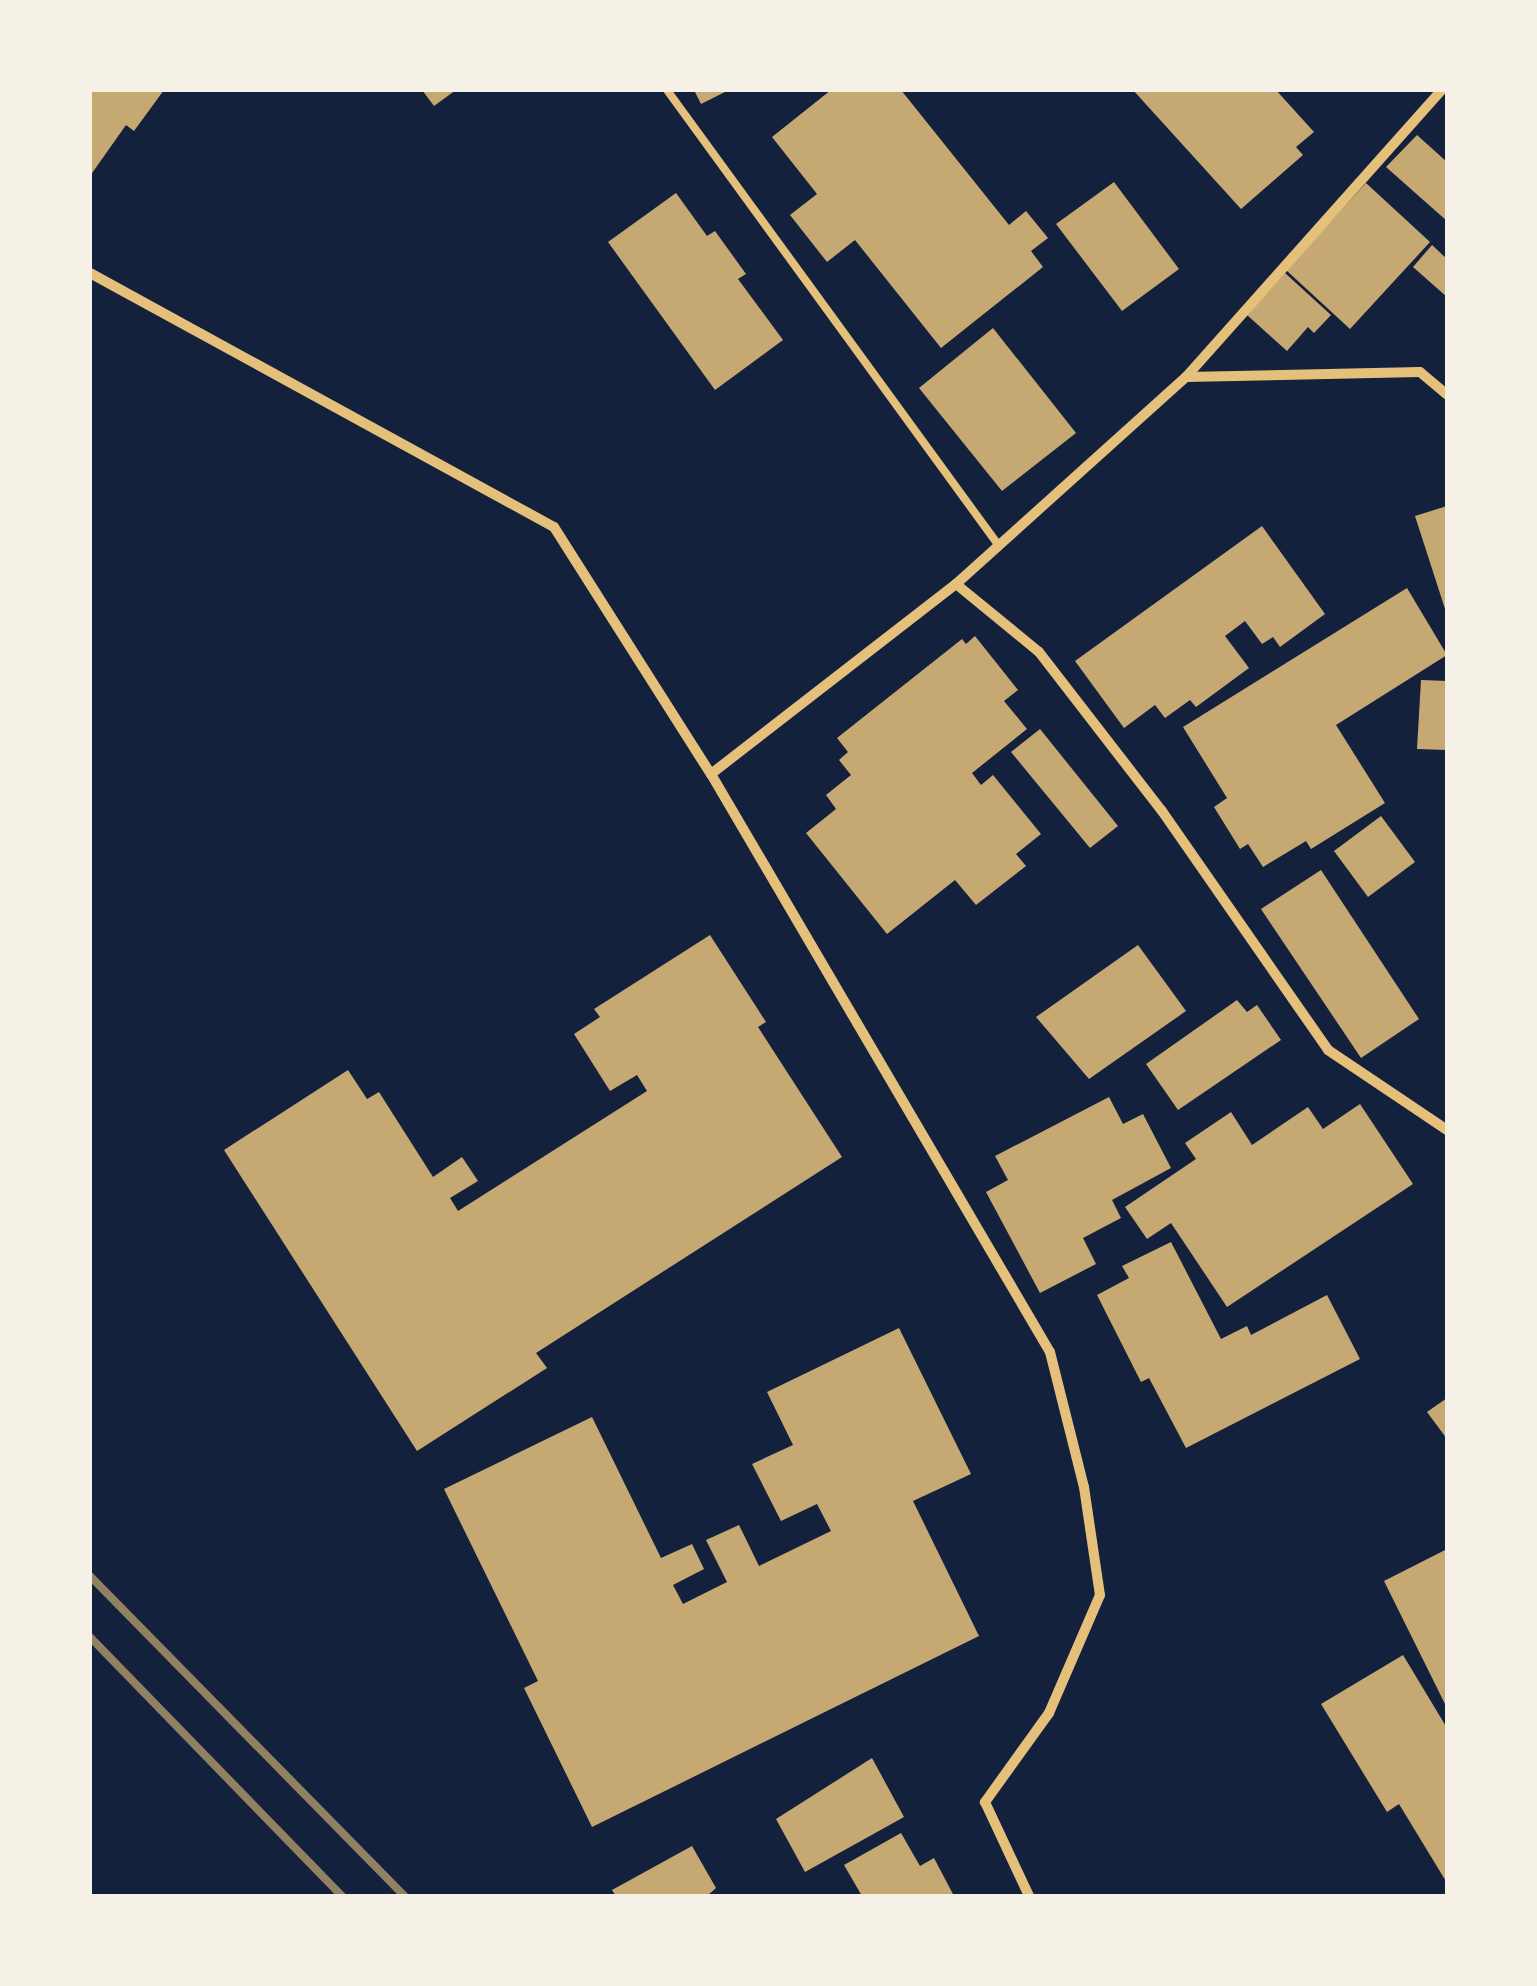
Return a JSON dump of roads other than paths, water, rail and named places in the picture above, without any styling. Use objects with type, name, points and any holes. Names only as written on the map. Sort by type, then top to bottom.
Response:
[{"type":"street","points":[[711,774],[956,584],[1186,377],[1442,90]]},
{"type":"street","points":[[90,273],[554,527],[711,774],[1050,1352],[1084,1487],[1100,1596],[1049,1713],[985,1802],[1029,1896]]},
{"type":"street","points":[[1186,377],[1420,372],[1447,395]]},
{"type":"street","points":[[956,584],[1039,652],[1162,811],[1328,1050],[1447,1130]]},
{"type":"lane","points":[[667,90],[999,546]]},
{"type":"railway","points":[[90,1576],[405,1896]]},
{"type":"railway","points":[[90,1637],[342,1896]]}]
